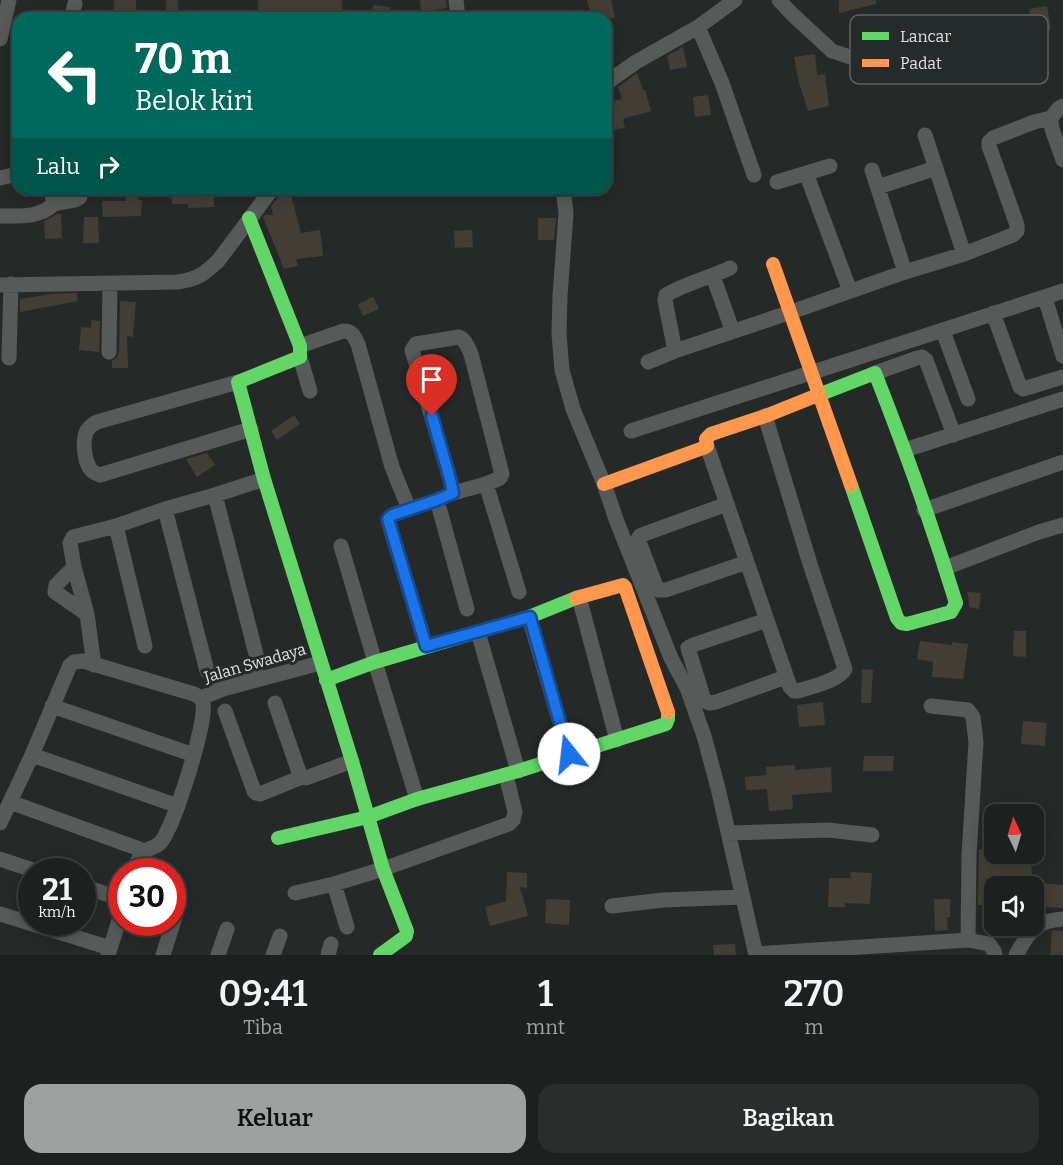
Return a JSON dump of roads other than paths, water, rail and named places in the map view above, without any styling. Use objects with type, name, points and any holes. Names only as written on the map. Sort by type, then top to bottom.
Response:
[{"type":"street","points":[[0,39],[8,22],[9,0]]},
{"type":"street","points":[[612,79],[636,62],[698,27],[735,0]]},
{"type":"street","points":[[779,0],[832,51],[850,57]]},
{"type":"street","points":[[698,27],[722,83],[754,175]]},
{"type":"street","points":[[1063,106],[1052,118],[1052,129],[1063,160]]},
{"type":"street","points":[[648,362],[1013,236],[1017,231],[1017,225],[989,142],[993,138],[1034,122],[1052,118]]},
{"type":"street","points":[[925,135],[964,254]]},
{"type":"street","points":[[777,182],[830,166]]},
{"type":"street","points":[[878,187],[936,168]]},
{"type":"street","points":[[872,170],[905,272]]},
{"type":"street","points":[[806,173],[850,291]]},
{"type":"street","points":[[0,216],[36,215],[48,210],[52,197],[75,200],[80,195]]},
{"type":"street","points":[[9,358],[6,285],[178,282],[194,279],[218,261],[267,195]]},
{"type":"street","points":[[564,195],[566,213],[559,334],[562,370],[573,409],[671,658],[687,688],[704,736],[756,955],[968,940],[989,944],[995,955]]},
{"type":"street","points":[[249,218],[300,351],[310,392]]},
{"type":"street","points":[[773,264],[897,618],[901,623],[907,624],[951,612],[956,603],[905,450],[875,373]]},
{"type":"street","points":[[675,351],[666,295],[730,268]]},
{"type":"street","points":[[713,276],[730,324]]},
{"type":"street","points":[[109,352],[110,283]]},
{"type":"street","points":[[631,430],[1063,291]]},
{"type":"street","points":[[1045,298],[1063,356]]},
{"type":"street","points":[[993,313],[1020,387],[1023,389],[1063,377]]},
{"type":"street","points":[[943,330],[968,399]]},
{"type":"street","points":[[251,429],[100,474],[90,468],[84,450],[88,428],[97,422],[238,382],[343,331],[349,331],[358,344],[392,467],[409,509]]},
{"type":"street","points":[[426,646],[388,519],[453,493],[486,484],[500,478],[502,474],[471,354],[466,343],[459,337],[416,344],[412,350],[453,493]]},
{"type":"street","points":[[765,416],[806,553],[845,669],[843,674],[831,680],[794,691],[786,677],[706,438],[711,434],[765,416],[839,385],[922,357],[926,360],[954,435]]},
{"type":"street","points":[[238,382],[264,479],[352,761],[382,869],[407,931],[406,936],[380,955]]},
{"type":"street","points":[[905,450],[1063,399]]},
{"type":"street","points":[[604,484],[708,446]]},
{"type":"street","points":[[924,510],[1063,462]]},
{"type":"street","points":[[94,665],[87,614],[70,543],[73,537],[116,526],[264,479]]},
{"type":"street","points":[[486,484],[519,592]]},
{"type":"street","points":[[165,509],[207,670],[214,677],[241,674],[256,667],[257,658],[215,495]]},
{"type":"street","points":[[437,500],[467,609]]},
{"type":"street","points":[[727,504],[647,533],[638,539],[659,590],[666,590],[747,562]]},
{"type":"street","points":[[945,568],[1063,525]]},
{"type":"street","points":[[116,526],[145,646]]},
{"type":"street","points":[[341,546],[417,799]]},
{"type":"street","points":[[74,567],[56,585],[55,592],[87,614]]},
{"type":"street","points":[[278,838],[368,817],[417,799],[512,773],[617,740],[666,724],[668,711],[626,587],[623,585],[579,597],[530,617],[375,662],[326,680]]},
{"type":"street","points":[[579,597],[617,740]]},
{"type":"street","points":[[530,617],[569,754]]},
{"type":"street","points":[[767,620],[688,648],[704,700],[709,703],[716,702],[786,677]]},
{"type":"street","points":[[295,893],[382,869],[509,824],[513,820],[515,812],[512,773],[478,632]]},
{"type":"street","points":[[0,823],[32,756],[70,665],[78,661],[94,665],[194,694],[201,698],[203,703],[194,755],[178,806],[161,842],[146,851],[140,858]]},
{"type":"street","name":"Jalan Swadaya","points":[[201,698],[223,689],[321,663]]},
{"type":"street","points":[[275,703],[302,777]]},
{"type":"street","points":[[52,706],[194,755]]},
{"type":"street","points":[[931,706],[968,710],[973,717],[976,742],[969,856],[968,940]]},
{"type":"street","points":[[225,711],[256,793],[260,794],[302,777],[306,778],[352,761]]},
{"type":"street","points":[[32,756],[178,806]]},
{"type":"street","points":[[10,802],[146,851]]},
{"type":"street","points":[[728,833],[828,830],[872,835]]},
{"type":"street","points":[[0,858],[18,864]]},
{"type":"street","points":[[334,884],[347,927]]},
{"type":"street","points":[[612,906],[663,900],[742,897]]},
{"type":"street","points":[[0,914],[109,952],[114,936]]},
{"type":"street","points":[[1016,955],[1028,935],[1042,922],[1063,919]]},
{"type":"street","points":[[218,955],[227,929]]},
{"type":"street","points":[[163,955],[170,936]]},
{"type":"street","points":[[273,955],[280,936]]}]
